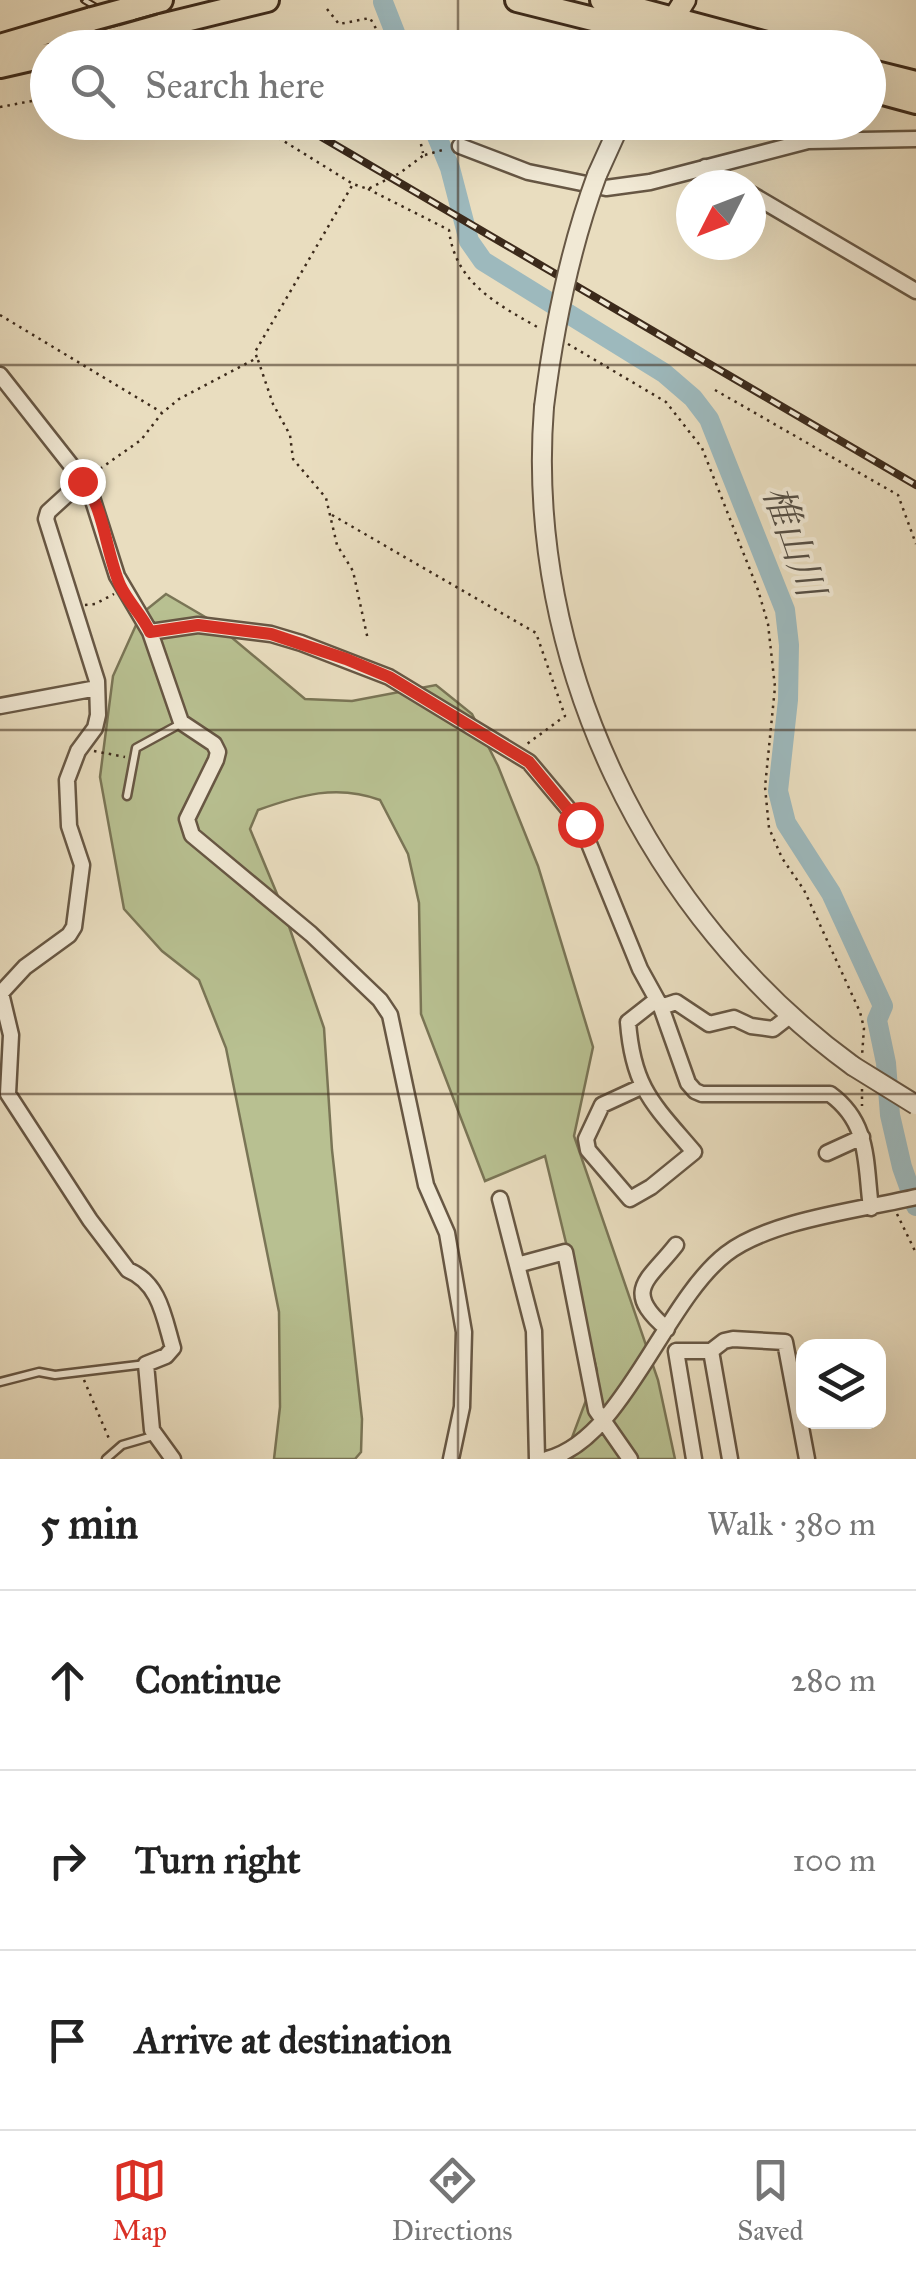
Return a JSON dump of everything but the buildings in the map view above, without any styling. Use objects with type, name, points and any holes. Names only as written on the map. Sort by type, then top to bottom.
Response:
[{"type":"highway","points":[[55,30],[161,0]]},
{"type":"highway","points":[[146,30],[267,0]]},
{"type":"highway","points":[[516,0],[670,25]]},
{"type":"highway","points":[[602,0],[670,25]]},
{"type":"highway","points":[[0,46],[30,37]]},
{"type":"highway","points":[[0,66],[30,59]]},
{"type":"highway","points":[[886,75],[916,83]]},
{"type":"highway","points":[[886,94],[916,102]]},
{"type":"street","points":[[886,139],[916,139]]},
{"type":"street","points":[[613,140],[597,175],[568,265],[552,338],[544,407],[544,498],[554,588],[572,668],[602,752],[649,842],[680,890],[734,958],[790,1015],[859,1071],[916,1105]]},
{"type":"street","points":[[460,146],[528,172],[606,188],[650,182],[770,148],[814,140]]},
{"type":"street","points":[[705,168],[709,170]]},
{"type":"street","points":[[766,203],[916,291]]},
{"type":"street","points":[[0,374],[92,496],[109,558],[122,590],[150,632],[182,722],[208,738],[218,752],[187,819],[192,835],[311,934],[380,1000],[394,1023],[426,1185],[448,1232],[464,1332],[462,1407],[451,1459]]},
{"type":"street","points":[[82,481],[48,512],[46,520],[100,698],[95,728],[78,751],[67,780],[69,826],[82,865],[74,927],[25,967],[2,992],[11,1035],[4,1097],[100,1235],[128,1270],[155,1291],[173,1348],[166,1356],[146,1364],[152,1430],[173,1459]]},
{"type":"street","points":[[150,632],[198,625],[292,640],[389,677],[529,762],[576,816],[694,1092],[820,1092],[838,1100],[862,1132],[875,1207]]},
{"type":"street","points":[[0,706],[97,688]]},
{"type":"street","points":[[642,1088],[602,1105],[586,1139],[588,1150],[630,1199],[694,1152],[642,1088],[628,1022],[658,1004],[676,1002],[709,1024],[734,1018],[751,1026],[773,1029],[790,1015]]},
{"type":"street","points":[[827,1153],[862,1132]]},
{"type":"street","points":[[546,1459],[564,1455],[603,1419],[714,1264],[742,1243],[756,1236],[916,1197]]},
{"type":"street","points":[[500,1199],[537,1352],[538,1459]]},
{"type":"street","points":[[676,1246],[649,1273],[642,1287],[649,1314],[676,1351],[694,1459]]},
{"type":"street","points":[[516,1265],[564,1252],[596,1410],[630,1459]]},
{"type":"street","points":[[676,1351],[712,1351],[733,1338],[785,1342],[807,1459]]},
{"type":"street","points":[[712,1351],[730,1459]]},
{"type":"lane","points":[[127,796],[139,745],[182,722]]},
{"type":"lane","points":[[0,1382],[40,1372],[55,1375],[146,1364]]},
{"type":"lane","points":[[106,1459],[132,1440],[158,1436]]},
{"type":"path","points":[[327,8],[340,24],[370,18],[376,30]]},
{"type":"path","points":[[0,108],[30,102]]},
{"type":"path","points":[[282,140],[353,184],[449,230],[455,259],[471,283],[553,336]]},
{"type":"path","points":[[422,140],[426,154]]},
{"type":"path","points":[[368,189],[400,174],[426,154],[460,146]]},
{"type":"path","points":[[353,184],[255,352],[273,404],[290,435],[293,460],[326,498],[337,544],[353,571],[368,640]]},
{"type":"path","points":[[0,314],[162,413]]},
{"type":"path","points":[[569,345],[666,402],[694,433],[711,469],[768,624],[775,687],[766,787],[769,828],[782,858],[804,890],[864,1028],[859,1071],[862,1132]]},
{"type":"path","points":[[82,481],[141,440],[162,413],[190,392],[257,358]]},
{"type":"path","points":[[715,390],[898,495],[916,544]]},
{"type":"path","points":[[332,515],[536,633],[564,716],[516,755]]},
{"type":"path","points":[[76,620],[79,606],[95,604],[122,590]]},
{"type":"path","points":[[95,728],[101,733],[92,751],[102,750],[121,758],[134,756]]},
{"type":"path","points":[[896,1213],[916,1253]]},
{"type":"path","points":[[81,1371],[113,1452]]},
{"type":"green space","points":[[166,594],[212,621],[305,699],[352,701],[436,685],[472,714],[498,766],[538,866],[593,1047],[574,1136],[658,1380],[675,1459],[564,1459],[597,1371],[545,1156],[485,1181],[421,1014],[419,903],[408,854],[380,800],[334,792],[304,796],[258,810],[250,829],[282,906],[324,1028],[332,1150],[362,1419],[361,1452],[355,1459],[274,1459],[280,1407],[279,1312],[226,1048],[199,980],[162,951],[124,909],[100,777],[113,676],[141,614]]},
{"type":"waterway","name":"椎山川","points":[[383,2],[394,30]]},
{"type":"waterway","name":"椎山川","points":[[438,140],[469,241],[483,261],[664,373],[693,398],[709,419],[785,610],[788,700],[778,791],[786,823],[831,893],[883,1006],[877,1020],[886,1063],[890,1115],[916,1206]]},
{"type":"railway","points":[[84,0],[135,30]]},
{"type":"railway","points":[[327,140],[916,485]]},
{"type":"route","points":[[82,481],[92,496],[122,590],[150,632],[198,625],[271,634],[389,677],[529,762],[580,824]]}]
